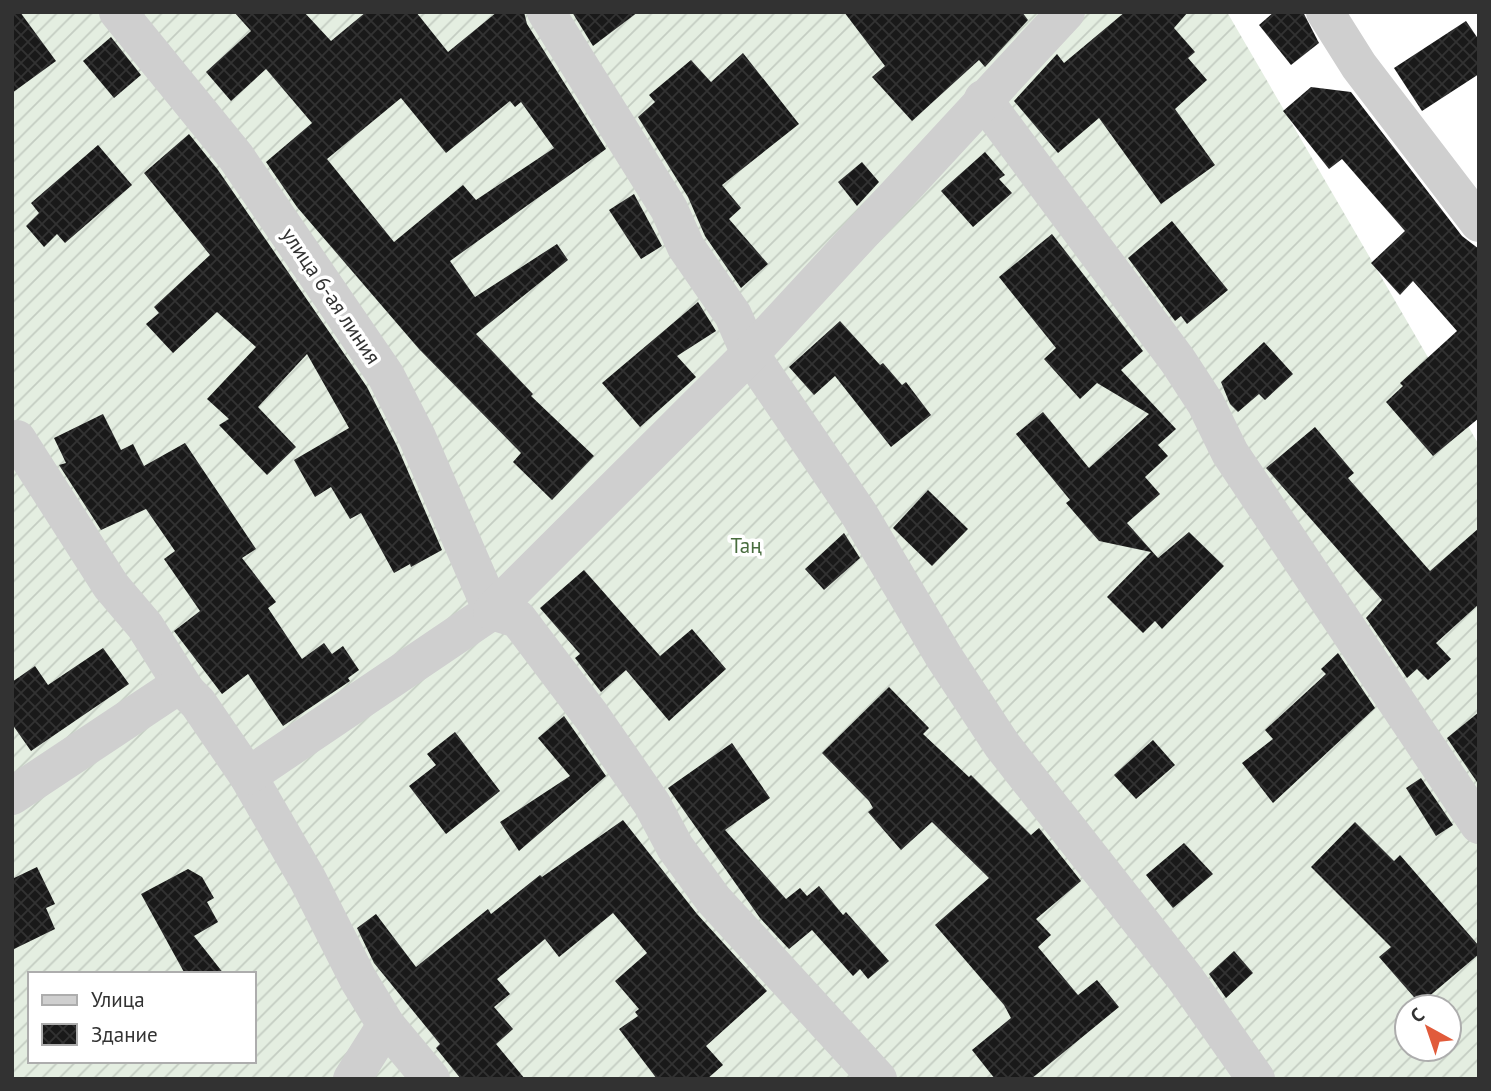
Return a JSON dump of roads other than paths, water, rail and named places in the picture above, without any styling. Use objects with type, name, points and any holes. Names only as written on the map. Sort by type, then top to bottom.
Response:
[{"type":"street","name":"улица 6-ая линия","points":[[118,12],[236,157],[386,376],[417,438],[492,611]]},
{"type":"street","points":[[545,12],[669,209],[686,247],[733,314],[750,354],[859,514],[944,657],[1002,745],[1185,978],[1256,1079]]},
{"type":"street","points":[[248,776],[492,611],[750,354],[1066,12]]},
{"type":"street","points":[[1325,12],[1359,66],[1479,223]]},
{"type":"street","points":[[983,99],[1178,361],[1244,475],[1479,825]]},
{"type":"street","points":[[17,439],[111,586],[145,625],[186,691],[248,776],[308,880],[358,979],[386,1025],[430,1079]]},
{"type":"street","points":[[492,611],[518,619],[592,717],[652,804],[675,847],[713,899],[878,1079]]},
{"type":"street","points":[[12,796],[173,689],[186,691]]},
{"type":"street","points":[[352,1079],[386,1025]]},
{"type":"park label","name":"Таң","points":[[746,546]]}]
